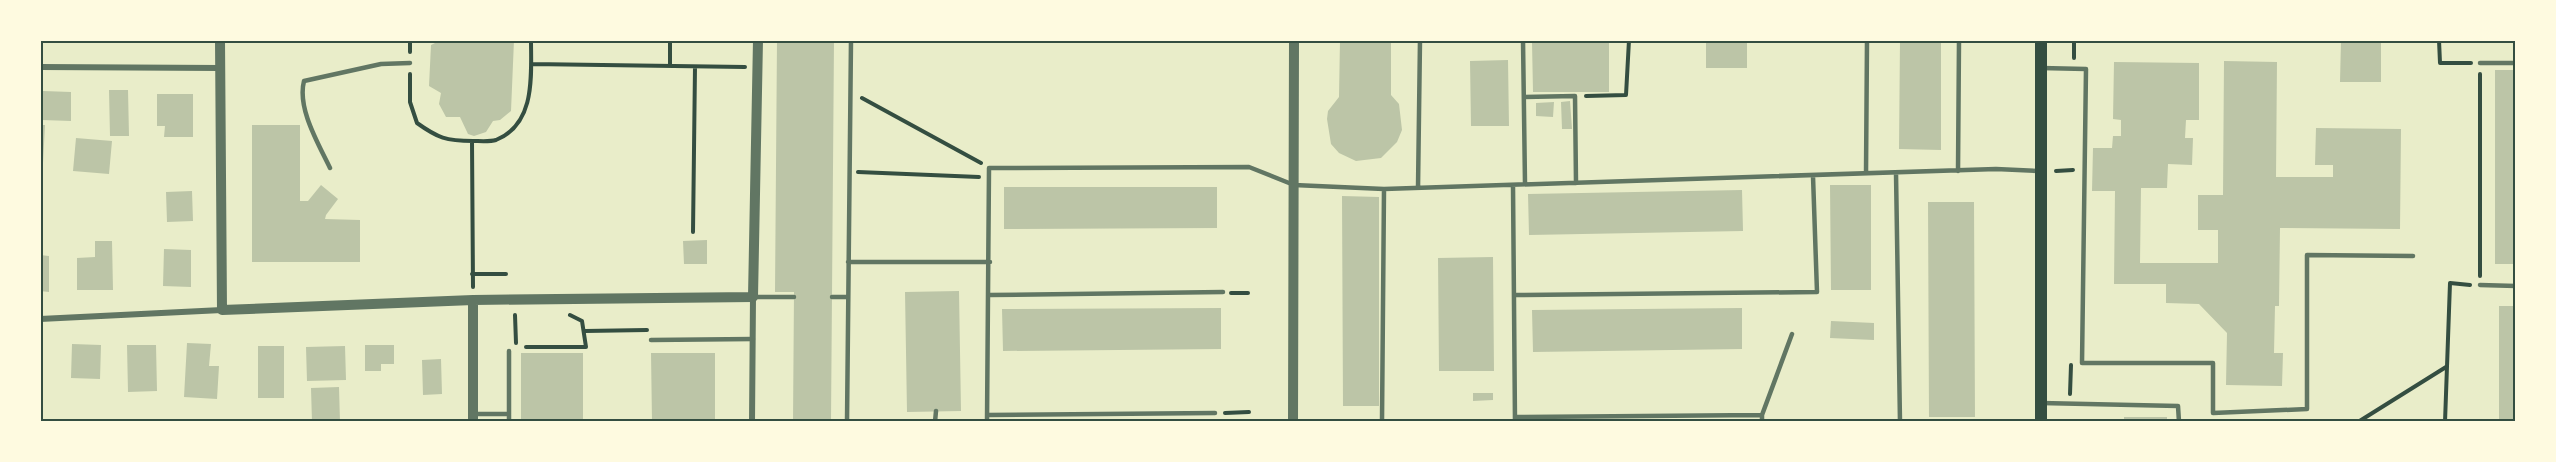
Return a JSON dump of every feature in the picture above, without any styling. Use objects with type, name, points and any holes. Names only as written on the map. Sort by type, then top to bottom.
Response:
[{"type":"main road","points":[[2041,40],[2041,422]]},
{"type":"street","points":[[220,40],[222,310]]},
{"type":"street","points":[[753,422],[758,40]]},
{"type":"street","points":[[1293,422],[1294,40]]},
{"type":"street","points":[[40,67],[220,68]]},
{"type":"street","points":[[40,318],[473,300],[753,297]]},
{"type":"street","points":[[473,300],[473,418]]},
{"type":"lane","points":[[847,422],[851,40]]},
{"type":"lane","points":[[1418,188],[1420,40]]},
{"type":"lane","points":[[1523,40],[1525,184]]},
{"type":"lane","points":[[1866,40],[1866,173]]},
{"type":"lane","points":[[1958,171],[1959,40]]},
{"type":"lane","points":[[330,168],[314,134],[301,93],[304,81],[381,64],[410,63]]},
{"type":"lane","points":[[2480,63],[2516,63]]},
{"type":"lane","points":[[2041,68],[2086,69],[2082,363],[2213,363],[2213,413],[2307,409],[2307,255],[2414,256]]},
{"type":"lane","points":[[1524,97],[1575,96],[1576,183]]},
{"type":"lane","points":[[987,422],[989,168],[1249,167],[1294,185],[1384,189],[1896,172],[2041,171]]},
{"type":"lane","points":[[1896,172],[1900,422]]},
{"type":"lane","points":[[1514,295],[1817,292],[1813,176]]},
{"type":"lane","points":[[1513,185],[1515,419],[1762,418],[1792,334]]},
{"type":"lane","points":[[1382,422],[1384,189]]},
{"type":"lane","points":[[848,262],[990,262]]},
{"type":"lane","points":[[2480,285],[2516,286]]},
{"type":"lane","points":[[989,295],[1223,292]]},
{"type":"lane","points":[[753,297],[794,297]]},
{"type":"lane","points":[[832,297],[848,297]]},
{"type":"lane","points":[[651,340],[753,339]]},
{"type":"lane","points":[[509,351],[509,422]]},
{"type":"lane","points":[[2041,403],[2178,406],[2179,422]]},
{"type":"lane","points":[[935,422],[936,411]]},
{"type":"lane","points":[[987,415],[1215,413]]},
{"type":"lane","points":[[473,418],[509,414]]},
{"type":"path","points":[[410,40],[410,102],[417,123],[447,141],[495,141],[514,127],[524,114],[531,90],[531,40]]},
{"type":"path","points":[[670,40],[670,66]]},
{"type":"path","points":[[1575,96],[1626,95],[1629,40]]},
{"type":"path","points":[[2439,40],[2440,63],[2480,63],[2480,285],[2450,283],[2445,422]]},
{"type":"path","points":[[531,64],[758,67]]},
{"type":"path","points":[[693,232],[695,66]]},
{"type":"path","points":[[850,92],[989,168]]},
{"type":"path","points":[[472,141],[473,300]]},
{"type":"path","points":[[849,172],[989,178]]},
{"type":"path","points":[[472,274],[506,274]]},
{"type":"path","points":[[507,315],[524,314]]},
{"type":"path","points":[[526,347],[585,347],[582,321],[576,316],[564,314]]},
{"type":"path","points":[[515,315],[516,347]]},
{"type":"path","points":[[585,332],[650,330],[651,340]]},
{"type":"path","points":[[2358,422],[2447,366]]},
{"type":"path","points":[[1215,413],[1249,411]]},
{"type":"building","points":[[441,40],[514,40],[511,111],[500,120],[493,121],[486,132],[474,136],[468,134],[460,117],[446,117],[439,104],[441,93],[429,86],[431,45]]},
{"type":"building","points":[[777,40],[834,40],[831,422],[793,422],[794,292],[775,292]]},
{"type":"building","points":[[1340,40],[1391,40],[1391,95],[1399,104],[1402,130],[1397,142],[1381,158],[1356,161],[1339,153],[1331,144],[1327,119],[1328,111],[1339,97]]},
{"type":"building","points":[[1609,40],[1609,92],[1533,92],[1532,42]]},
{"type":"building","points":[[1706,40],[1747,40],[1747,68],[1706,68]]},
{"type":"building","points":[[1900,40],[1941,40],[1941,150],[1899,149]]},
{"type":"building","points":[[2341,40],[2381,40],[2381,82],[2340,82]]},
{"type":"building","points":[[1508,60],[1509,126],[1471,126],[1470,61]]},
{"type":"building","points":[[2224,61],[2277,62],[2276,177],[2333,177],[2333,165],[2315,165],[2316,128],[2401,129],[2400,229],[2280,228],[2279,306],[2275,306],[2274,353],[2283,353],[2282,386],[2226,385],[2227,333],[2199,304],[2166,303],[2166,284],[2114,284],[2115,191],[2092,191],[2093,148],[2112,148],[2113,136],[2121,136],[2121,120],[2113,119],[2114,62],[2199,63],[2199,120],[2186,120],[2185,138],[2193,138],[2192,165],[2168,164],[2167,188],[2141,188],[2140,263],[2218,263],[2218,230],[2198,230],[2198,195],[2223,195]]},
{"type":"building","points":[[2495,70],[2516,70],[2516,264],[2495,264]]},
{"type":"building","points":[[109,90],[128,90],[129,136],[110,136]]},
{"type":"building","points":[[43,91],[71,92],[71,121],[42,120]]},
{"type":"building","points":[[157,94],[193,94],[193,137],[164,137],[165,126],[157,126]]},
{"type":"building","points":[[1570,101],[1572,129],[1562,129],[1561,102]]},
{"type":"building","points":[[1554,102],[1553,117],[1536,116],[1536,103]]},
{"type":"building","points":[[40,125],[45,125],[43,163],[40,163]]},
{"type":"building","points":[[252,125],[300,125],[300,201],[308,201],[321,185],[338,199],[325,219],[360,220],[360,262],[252,262]]},
{"type":"building","points":[[76,138],[112,141],[109,174],[73,171]]},
{"type":"building","points":[[1830,185],[1871,185],[1871,290],[1831,290]]},
{"type":"building","points":[[1004,187],[1217,187],[1217,228],[1004,229]]},
{"type":"building","points":[[1742,190],[1743,231],[1529,235],[1528,194]]},
{"type":"building","points":[[192,191],[193,221],[167,222],[166,192]]},
{"type":"building","points":[[1342,196],[1379,197],[1379,406],[1343,406]]},
{"type":"building","points":[[1928,202],[1974,202],[1975,417],[1929,417]]},
{"type":"building","points":[[707,240],[707,264],[684,264],[683,241]]},
{"type":"building","points":[[95,241],[112,241],[113,290],[77,290],[77,258],[95,257]]},
{"type":"building","points":[[164,249],[191,250],[191,287],[163,286]]},
{"type":"building","points":[[40,255],[49,256],[49,292],[40,291]]},
{"type":"building","points":[[1493,257],[1494,371],[1439,371],[1438,258]]},
{"type":"building","points":[[959,291],[961,411],[907,412],[905,292]]},
{"type":"building","points":[[2499,306],[2516,306],[2516,422],[2499,422]]},
{"type":"building","points":[[1221,308],[1221,349],[1003,351],[1002,309]]},
{"type":"building","points":[[1742,308],[1742,349],[1533,352],[1532,310]]},
{"type":"building","points":[[1831,321],[1874,323],[1874,340],[1830,338]]},
{"type":"building","points":[[187,343],[211,344],[209,366],[219,366],[217,399],[184,397]]},
{"type":"building","points":[[72,344],[101,345],[100,379],[71,378]]},
{"type":"building","points":[[127,345],[156,345],[157,391],[128,392]]},
{"type":"building","points":[[365,345],[394,345],[394,364],[381,364],[381,371],[365,371]]},
{"type":"building","points":[[258,346],[284,346],[284,398],[258,398]]},
{"type":"building","points":[[345,346],[346,380],[307,381],[306,347]]},
{"type":"building","points":[[521,353],[583,353],[583,422],[521,422]]},
{"type":"building","points":[[651,353],[715,353],[715,422],[652,422]]},
{"type":"building","points":[[441,359],[442,394],[423,395],[422,360]]},
{"type":"building","points":[[339,387],[340,422],[312,422],[311,388]]},
{"type":"building","points":[[1473,393],[1493,393],[1493,400],[1473,401]]},
{"type":"building","points":[[2124,417],[2167,417],[2167,422],[2124,422]]},
{"type":"building","points":[[1804,419],[1848,419],[1848,422],[1804,422]]}]
